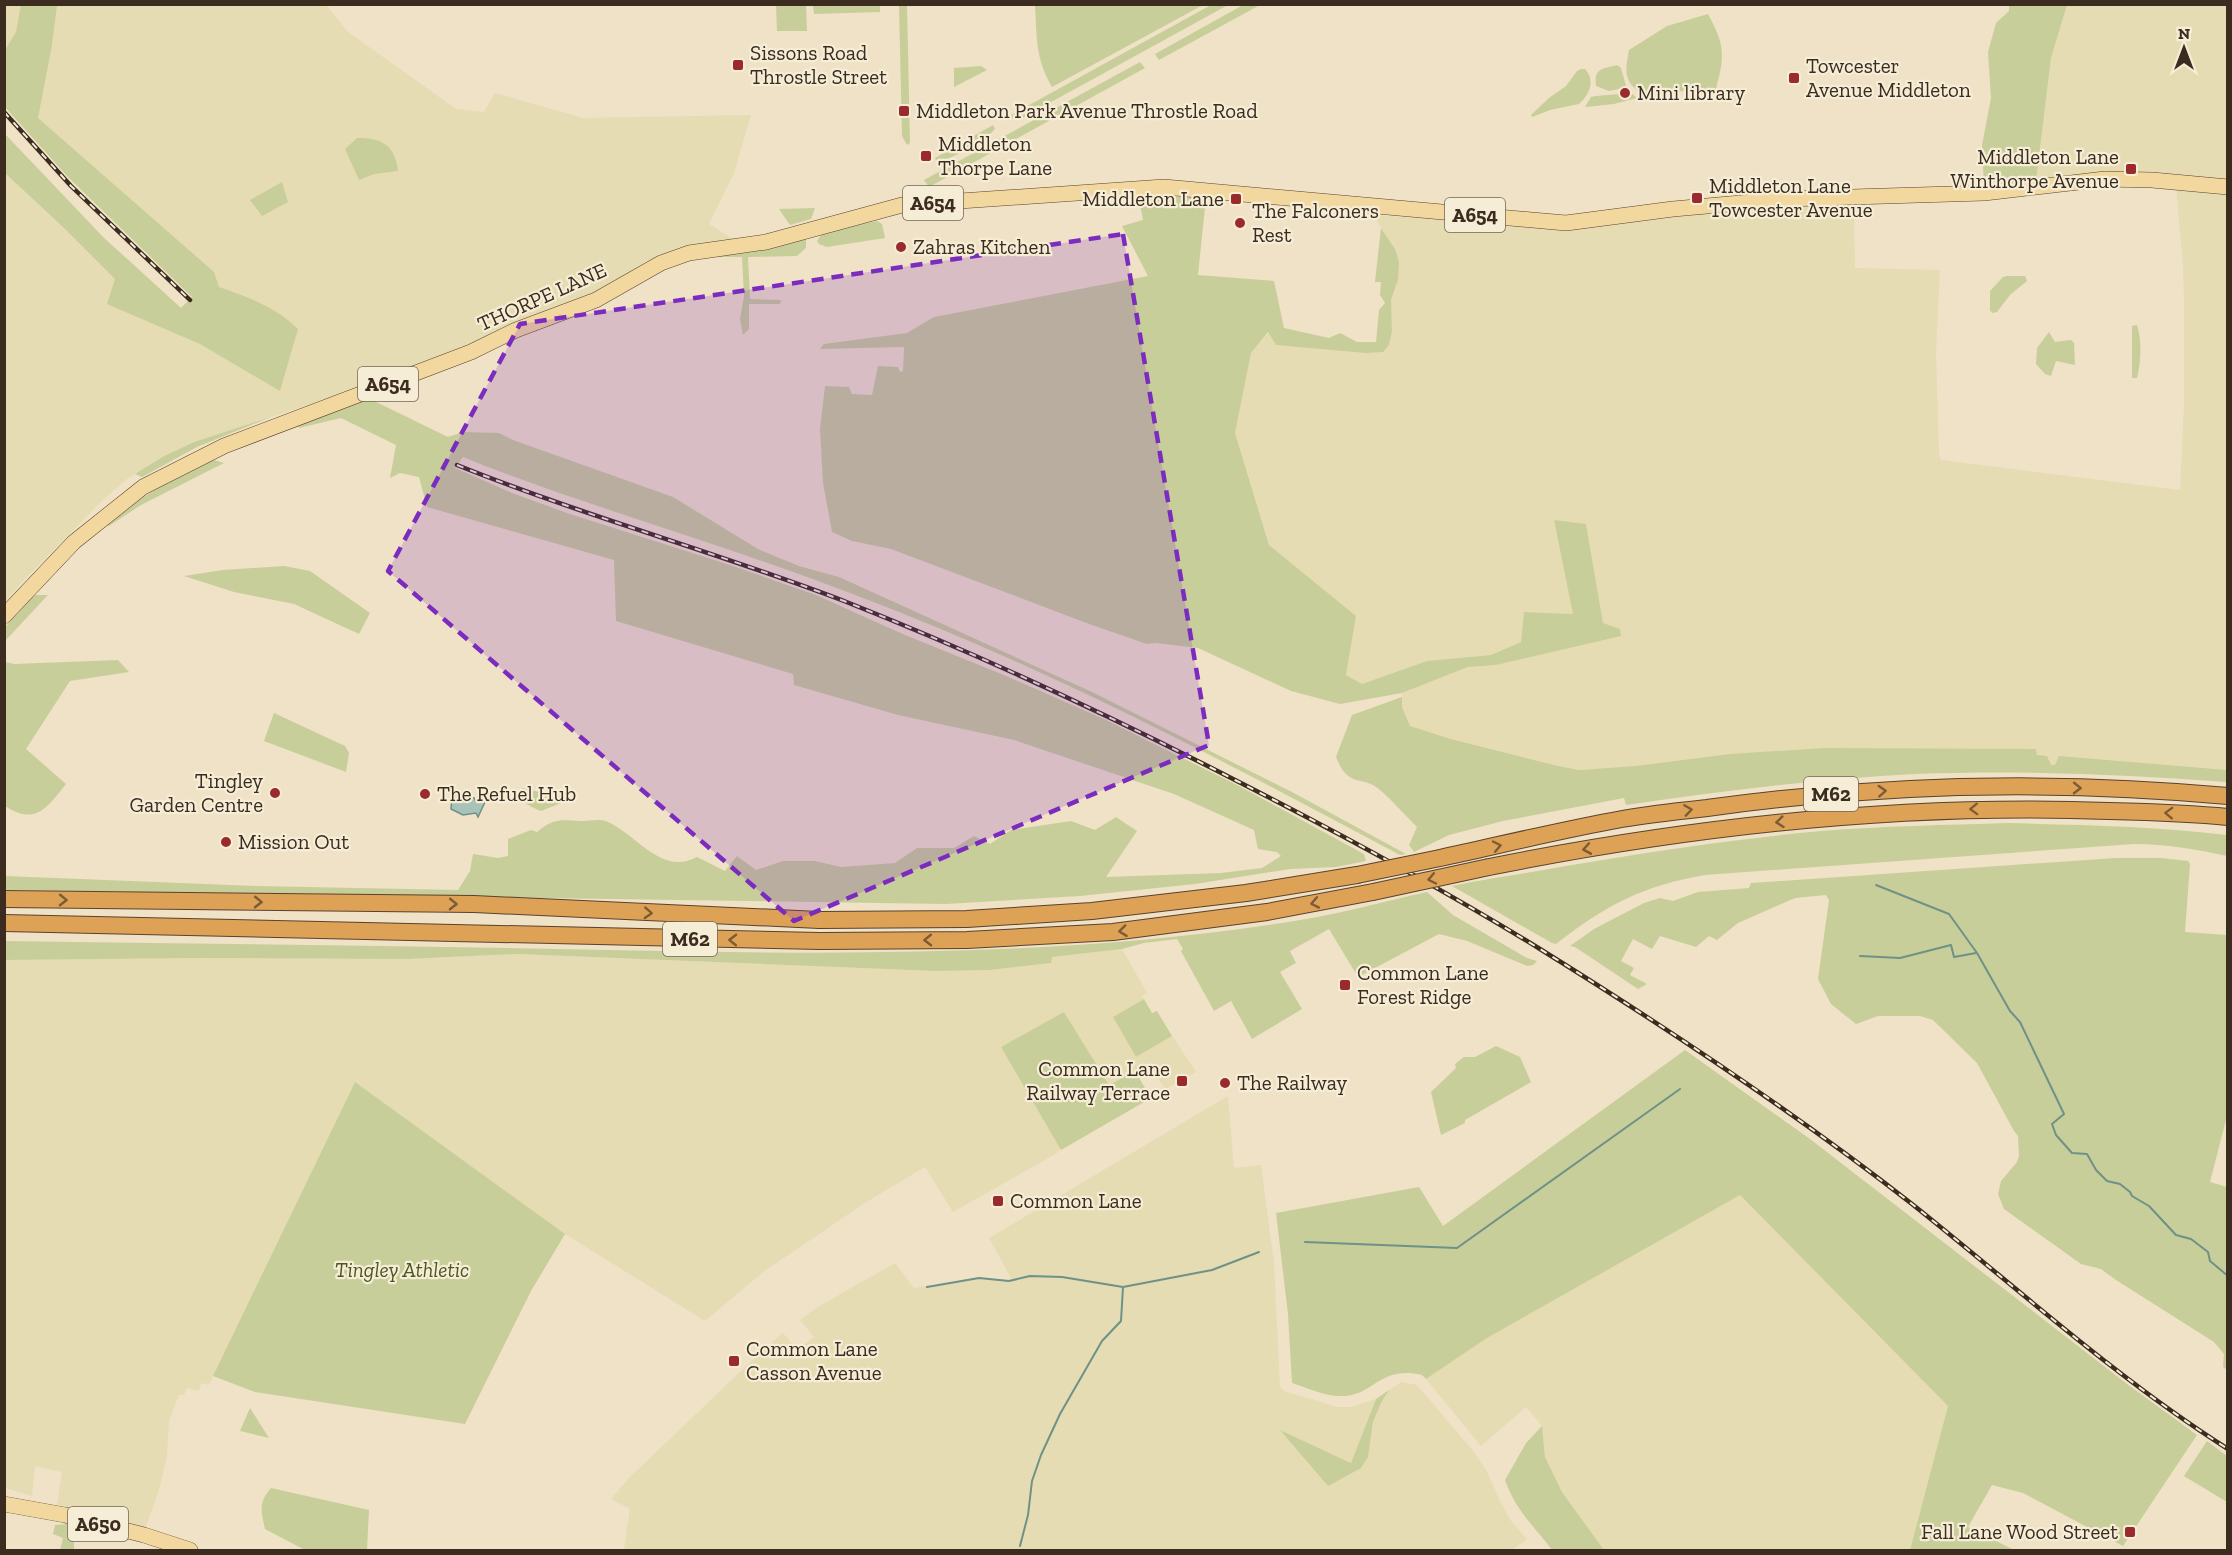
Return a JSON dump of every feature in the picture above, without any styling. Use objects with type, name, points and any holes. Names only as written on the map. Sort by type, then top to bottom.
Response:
[{"type":"highway","name":"M62","points":[[4,899],[474,904],[819,921],[967,919],[1092,911],[1246,893],[1358,875],[1623,819],[1750,802],[1844,793],[2001,786],[2173,791],[2228,796]]},
{"type":"highway","name":"M62","points":[[4,923],[820,941],[967,940],[1113,932],[1267,912],[1636,840],[1832,816],[1996,809],[2090,810],[2228,817]]},
{"type":"main road","name":"THORPE LANE","points":[[4,616],[74,542],[143,487],[240,440],[471,352],[516,330],[596,300],[660,263],[689,253],[766,242],[902,206],[1164,187],[1566,223],[1673,209],[1786,199],[1984,193],[2105,179],[2152,180],[2228,187]]},
{"type":"main road","name":"A650","points":[[4,1504],[64,1515],[144,1535],[190,1551]]},
{"type":"highlighted area","points":[[1123,234],[1209,745],[794,921],[388,571],[520,324]]},
{"type":"shaded area","points":[[5,5],[326,5],[348,32],[456,109],[484,112],[495,93],[583,118],[751,115],[734,173],[709,224],[736,241],[667,253],[645,262],[599,292],[466,349],[327,399],[194,442],[164,456],[127,479],[105,498],[5,602],[5,134],[103,237],[181,308],[192,297],[68,177],[5,107]]},
{"type":"shaded area","points":[[2067,5],[2227,5],[2227,181],[2036,181],[2051,58]]},
{"type":"shaded area","points":[[2176,187],[2227,192],[2227,770],[2050,765],[2037,755],[2036,749],[1580,770],[1558,766],[1451,739],[1410,726],[1402,707],[1402,693],[1468,667],[1496,665],[1620,629],[1603,624],[1586,524],[1554,521],[1574,614],[1524,612],[1521,642],[1491,655],[1427,661],[1362,684],[1346,675],[1356,616],[1269,545],[1235,433],[1251,353],[1269,332],[1276,345],[1365,353],[1392,331],[1391,300],[1398,280],[1395,249],[1373,215],[1629,220],[1787,206],[1854,205],[1855,268],[1940,270],[1936,352],[1941,460],[2180,490],[2184,406],[2184,304]]},
{"type":"shaded area","points":[[1122,949],[1147,993],[1142,996],[1144,999],[1113,1017],[1136,1057],[1172,1036],[1196,1072],[1165,1089],[1150,1066],[1135,1071],[1109,1086],[1064,1012],[1060,1149],[1057,1153],[953,1212],[925,1167],[865,1203],[763,1272],[705,1321],[565,1234],[355,1082],[209,1385],[201,1383],[199,1391],[187,1388],[184,1395],[179,1395],[169,1420],[167,1456],[160,1486],[146,1527],[57,1505],[62,1472],[35,1466],[32,1496],[5,1488],[4,960],[407,959],[518,954],[936,971],[990,970],[1051,963],[1051,957]]},
{"type":"shaded area","points":[[1228,1096],[1234,1168],[1261,1165],[1274,1264],[1280,1386],[1284,1391],[1337,1407],[1351,1407],[1376,1399],[1351,1463],[1282,1431],[1328,1486],[1368,1457],[1373,1422],[1389,1390],[1401,1382],[1417,1385],[1474,1452],[1486,1470],[1511,1521],[1527,1539],[1512,1550],[624,1550],[630,1509],[611,1499],[628,1479],[783,1333],[797,1350],[814,1337],[800,1320],[816,1308],[895,1263],[914,1288],[972,1279],[1012,1280],[989,1238]]},
{"type":"shaded area","points":[[1740,1194],[1948,1406],[1910,1550],[1604,1550],[1562,1492],[1545,1457],[1542,1426],[1526,1407],[1481,1446],[1426,1379],[1487,1338]]},
{"type":"green space","points":[[1035,4],[1203,5],[1052,87],[1040,57]]},
{"type":"green space","points":[[21,5],[57,5],[38,118],[214,272],[219,287],[271,309],[298,329],[280,391],[200,344],[107,304],[115,279],[5,173],[5,134],[103,237],[181,308],[192,297],[68,177],[5,107],[5,50],[16,32]]},
{"type":"green space","points":[[776,5],[806,5],[807,31],[777,31]]},
{"type":"green space","points":[[813,5],[880,5],[880,12],[814,14]]},
{"type":"green space","points":[[899,5],[907,5],[910,143],[907,145],[902,136]]},
{"type":"green space","points":[[1211,5],[1228,5],[1022,118],[1013,119],[1011,115]]},
{"type":"green space","points":[[1243,5],[1260,5],[1159,60],[1155,54]]},
{"type":"green space","points":[[2009,5],[2067,5],[2051,58],[2036,181],[1984,186],[1982,145],[1991,98],[1988,52],[1996,23],[2009,11]]},
{"type":"green space","points":[[1708,14],[1718,34],[1722,50],[1716,89],[1708,92],[1677,91],[1644,95],[1632,86],[1626,70],[1629,50],[1667,26]]},
{"type":"green space","points":[[1140,62],[1145,68],[929,187],[924,180]]},
{"type":"green space","points":[[1617,65],[1621,68],[1626,86],[1624,88],[1609,91],[1596,86],[1596,76],[1600,70]]},
{"type":"green space","points":[[981,66],[987,70],[954,87],[954,68]]},
{"type":"green space","points":[[1581,69],[1585,69],[1591,83],[1586,96],[1579,104],[1550,110],[1532,117],[1531,115],[1566,86]]},
{"type":"green space","points":[[1631,93],[1637,98],[1614,104],[1585,107],[1591,97]]},
{"type":"green space","points":[[993,125],[995,129],[984,140],[948,159],[936,160],[935,158]]},
{"type":"green space","points":[[357,138],[373,139],[385,144],[394,154],[398,171],[374,174],[359,180],[345,149]]},
{"type":"green space","points":[[282,182],[288,202],[262,216],[250,200]]},
{"type":"green space","points":[[1138,195],[1206,198],[1198,275],[1274,281],[1284,328],[1329,338],[1340,333],[1357,342],[1376,342],[1379,310],[1385,303],[1380,295],[1381,282],[1375,282],[1381,228],[1395,249],[1399,262],[1398,280],[1391,300],[1392,331],[1389,345],[1383,352],[1365,353],[1276,345],[1268,332],[1251,353],[1235,433],[1269,545],[1356,616],[1346,675],[1362,684],[1427,661],[1491,655],[1521,642],[1524,612],[1573,614],[1554,520],[1586,524],[1603,623],[1620,629],[1621,636],[1496,665],[1468,667],[1402,693],[1340,704],[1291,691],[1198,648],[1147,644],[891,549],[852,541],[832,532],[823,483],[820,429],[825,386],[849,387],[852,394],[872,395],[878,366],[898,367],[900,372],[903,371],[904,347],[820,349],[824,344],[907,333],[934,317],[1148,276],[1122,226],[1143,220]]},
{"type":"green space","points":[[815,208],[811,219],[790,225],[779,209]]},
{"type":"green space","points":[[877,221],[882,224],[885,238],[827,247],[817,241],[823,232]]},
{"type":"green space","points":[[806,237],[806,248],[797,256],[748,257],[750,299],[781,300],[780,304],[749,304],[749,329],[743,335],[740,319],[744,296],[742,257],[712,257]]},
{"type":"green space","points":[[2025,276],[2027,281],[2010,295],[1997,312],[1992,313],[1990,291],[2003,277]]},
{"type":"green space","points":[[2137,325],[2140,338],[2140,358],[2137,378],[2132,378],[2132,326]]},
{"type":"green space","points":[[2049,332],[2055,342],[2071,340],[2074,343],[2075,365],[2056,361],[2051,376],[2045,374],[2036,364],[2037,348]]},
{"type":"green space","points":[[368,398],[448,437],[463,432],[499,433],[673,497],[758,549],[799,566],[839,577],[1092,692],[1292,792],[1406,854],[1400,855],[1113,707],[936,627],[789,571],[551,490],[463,457],[455,468],[512,493],[816,595],[1104,719],[1239,786],[1364,854],[1366,861],[1336,867],[1290,869],[1195,884],[1080,896],[946,904],[5,890],[5,876],[256,886],[458,890],[470,871],[473,854],[498,858],[508,856],[508,839],[531,830],[537,832],[548,824],[562,820],[605,821],[619,828],[661,858],[673,862],[684,862],[697,857],[725,871],[737,856],[756,870],[783,861],[815,861],[841,867],[895,863],[917,848],[954,848],[974,836],[990,844],[1011,830],[1071,821],[1095,830],[1116,817],[1137,831],[1106,877],[1221,873],[1262,868],[1281,856],[1277,852],[1258,849],[1254,830],[1174,794],[1014,740],[898,715],[794,685],[793,674],[616,621],[614,560],[427,507],[419,477],[400,473],[390,478],[396,445],[341,418],[299,428],[298,424]]},
{"type":"green space","points":[[271,417],[197,447],[142,477],[135,474],[164,456],[194,442]]},
{"type":"green space","points":[[210,459],[224,463],[141,505],[109,526],[106,525],[143,498]]},
{"type":"green space","points":[[284,566],[310,571],[370,613],[359,634],[294,604],[234,592],[184,576],[223,570]]},
{"type":"green space","points":[[36,595],[48,595],[5,641],[5,627]]},
{"type":"green space","points":[[118,660],[129,672],[70,681],[26,749],[66,784],[40,812],[25,814],[15,812],[5,806],[5,662],[14,664]]},
{"type":"green space","points":[[1402,697],[1402,707],[1410,726],[1451,739],[1580,770],[1636,766],[1730,754],[1824,748],[2036,749],[2037,755],[2047,756],[2051,765],[2055,765],[2059,756],[2227,770],[2227,782],[2110,775],[1954,773],[1806,782],[1626,805],[1624,798],[1503,821],[1449,835],[1414,852],[1409,845],[1417,827],[1380,790],[1346,774],[1336,757],[1352,715]]},
{"type":"green space","points":[[274,713],[345,746],[349,753],[346,772],[264,741]]},
{"type":"green space","points":[[522,788],[553,795],[565,794],[571,799],[541,811],[524,801]]},
{"type":"green space","points":[[2008,823],[2145,828],[2227,835],[2227,856],[2181,847],[2134,844],[1705,875],[1643,891],[1592,918],[1556,944],[1452,886],[1625,856],[1756,838],[1868,828]]},
{"type":"green space","points":[[2116,858],[2161,858],[2188,861],[2190,864],[2185,932],[2227,935],[2227,1116],[2210,1182],[2227,1187],[2227,1370],[2223,1367],[2224,1354],[2214,1342],[2101,1269],[2081,1264],[2004,1209],[1998,1194],[2001,1181],[2017,1162],[2018,1136],[1977,1063],[1933,1020],[1920,1016],[1878,1016],[1856,1024],[1831,1004],[1818,979],[1829,900],[1826,895],[1795,898],[1738,923],[1717,940],[1709,936],[1696,947],[1660,936],[1652,949],[1633,939],[1621,961],[1634,968],[1630,975],[1647,984],[1638,989],[1575,947],[1570,946],[1594,929],[1644,903],[1660,898],[1673,901],[1698,892],[1749,888],[1751,883]]},
{"type":"green space","points":[[1427,892],[1453,915],[1527,958],[1537,961],[1527,966],[1467,941],[1439,934],[1358,977],[1329,929],[1290,951],[1296,963],[1280,972],[1302,1009],[1252,1039],[1231,1001],[1214,1011],[1181,951],[1183,949],[1177,939],[1144,943],[1122,949],[1052,957],[1051,963],[990,970],[936,971],[518,954],[407,959],[4,960],[5,941],[834,953],[1018,948],[1110,943],[1202,934],[1294,921]]},
{"type":"green space","points":[[1144,999],[1152,1013],[1157,1011],[1172,1036],[1136,1057],[1113,1017]]},
{"type":"green space","points":[[1064,1012],[1109,1085],[1135,1071],[1151,1098],[1061,1150],[1001,1047]]},
{"type":"green space","points":[[1496,1046],[1520,1057],[1531,1082],[1465,1120],[1465,1123],[1441,1135],[1431,1092],[1464,1057],[1475,1057]]},
{"type":"green space","points":[[1685,1050],[1810,1139],[2127,1384],[2197,1435],[2123,1546],[2023,1493],[1992,1485],[1968,1527],[2014,1550],[1910,1550],[1948,1406],[1740,1195],[1487,1338],[1426,1379],[1422,1375],[1396,1374],[1353,1395],[1343,1396],[1324,1394],[1292,1383],[1288,1314],[1276,1213],[1419,1187],[1443,1226]]},
{"type":"green space","name":"Tingley Athletic","points":[[355,1082],[565,1234],[531,1291],[465,1424],[255,1392],[213,1376]]},
{"type":"green space","points":[[1389,1390],[1373,1422],[1368,1457],[1361,1468],[1328,1486],[1280,1430],[1351,1463],[1376,1399]]},
{"type":"green space","points":[[250,1408],[269,1438],[240,1431]]},
{"type":"green space","points":[[1542,1426],[1545,1457],[1562,1492],[1604,1550],[1552,1550],[1509,1491],[1505,1480],[1526,1443]]},
{"type":"green space","points":[[2207,1441],[2227,1456],[2227,1502],[2184,1476]]},
{"type":"green space","points":[[271,1488],[369,1510],[367,1550],[305,1550],[265,1529],[262,1503]]},
{"type":"green space","points":[[67,1524],[74,1529],[74,1550],[60,1550],[63,1538],[53,1534],[55,1525]]},
{"type":"water","points":[[457,794],[474,798],[476,802],[485,802],[478,817],[476,813],[463,815],[451,809],[452,797]]},
{"type":"waterway","points":[[1876,885],[1949,914],[1977,953],[2010,1011],[2020,1022],[2064,1114],[2052,1124],[2056,1135],[2072,1153],[2087,1154],[2096,1170],[2107,1181],[2120,1184],[2132,1196],[2149,1206],[2176,1235],[2191,1239],[2208,1252],[2210,1261],[2228,1276]]},
{"type":"waterway","points":[[1860,956],[1900,958],[1951,945],[1954,957],[1976,953]]},
{"type":"waterway","points":[[1305,1242],[1457,1248],[1680,1089]]},
{"type":"waterway","points":[[927,1287],[979,1278],[1009,1281],[1030,1276],[1062,1277],[1123,1287],[1212,1270],[1259,1252]]},
{"type":"waterway","points":[[1020,1546],[1028,1515],[1032,1481],[1041,1455],[1060,1414],[1102,1341],[1121,1321],[1123,1287]]},
{"type":"railway","points":[[4,112],[71,186],[190,300]]},
{"type":"railway","points":[[457,465],[553,501],[796,583],[944,642],[1139,732],[1274,800],[1465,904],[1635,1009],[1822,1136],[1912,1204],[2106,1362],[2228,1449]]},
{"type":"place","name":"Sissons Road Throstle Street","points":[[738,65]]},
{"type":"place","name":"Towcester Avenue Middleton","points":[[1794,78]]},
{"type":"place","name":"Mini library","points":[[1625,93]]},
{"type":"place","name":"Middleton Park Avenue Throstle Road","points":[[904,111]]},
{"type":"place","name":"Middleton Thorpe Lane","points":[[926,156]]},
{"type":"place","name":"Middleton Lane Winthorpe Avenue","points":[[2131,169]]},
{"type":"place","name":"Middleton Lane Towcester Avenue","points":[[1697,198]]},
{"type":"place","name":"Middleton Lane","points":[[1236,199]]},
{"type":"place","name":"The Falconers Rest","points":[[1240,223]]},
{"type":"place","name":"Zahras Kitchen","points":[[901,247]]},
{"type":"place","name":"Tingley Garden Centre","points":[[275,793]]},
{"type":"place","name":"The Refuel Hub","points":[[425,794]]},
{"type":"place","name":"Mission Out","points":[[226,842]]},
{"type":"place","name":"Common Lane Forest Ridge","points":[[1345,985]]},
{"type":"place","name":"Common Lane Railway Terrace","points":[[1182,1081]]},
{"type":"place","name":"The Railway","points":[[1225,1083]]},
{"type":"place","name":"Common Lane","points":[[998,1201]]},
{"type":"place","name":"Common Lane Casson Avenue","points":[[734,1361]]},
{"type":"place","name":"Fall Lane Wood Street","points":[[2130,1532]]}]
